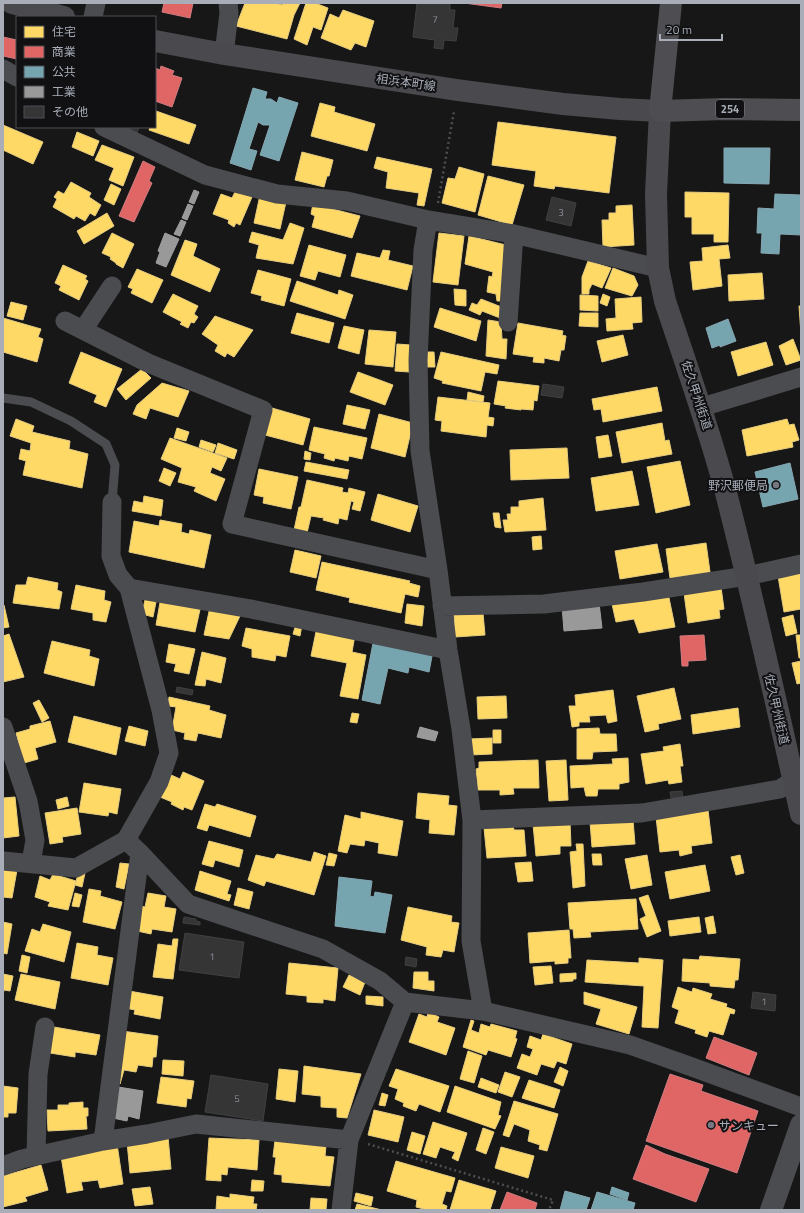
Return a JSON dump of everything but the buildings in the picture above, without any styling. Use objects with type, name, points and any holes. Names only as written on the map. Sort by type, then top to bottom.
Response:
[{"type":"highway","points":[[660,111],[671,3]]},
{"type":"highway","name":"254","points":[[660,111],[725,109],[801,110]]},
{"type":"main road","points":[[12,3],[60,16]]},
{"type":"main road","name":"相浜本町線","points":[[156,41],[224,54],[457,90],[563,104],[660,111]]},
{"type":"main road","name":"佐久甲州街道","points":[[660,111],[656,194],[658,268],[666,301],[702,408],[725,488],[797,780],[801,814]]},
{"type":"street","points":[[93,16],[96,3]]},
{"type":"street","points":[[224,54],[229,13],[228,3]]},
{"type":"street","points":[[3,69],[16,76]]},
{"type":"street","points":[[106,128],[204,175],[277,194],[347,202],[431,220],[514,234],[658,268]]},
{"type":"street","points":[[431,220],[423,250],[418,360],[420,451],[438,570],[448,650],[461,730],[472,820],[471,941],[483,1011]]},
{"type":"street","points":[[508,322],[514,234]]},
{"type":"street","points":[[84,330],[112,286]]},
{"type":"street","points":[[65,321],[148,363],[263,410],[232,524],[438,570]]},
{"type":"street","points":[[702,408],[801,377]]},
{"type":"street","points":[[3,861],[76,868],[126,840],[159,782],[169,753],[161,710],[129,588],[118,575],[111,556],[112,502]]},
{"type":"street","points":[[442,606],[544,604],[643,592],[747,576],[801,564]]},
{"type":"street","points":[[129,588],[251,609],[448,650]]},
{"type":"street","points":[[3,727],[28,801],[35,840],[31,863]]},
{"type":"street","points":[[472,820],[642,813],[780,789],[797,780]]},
{"type":"street","points":[[126,840],[188,904],[323,949],[380,981],[405,1002],[483,1011],[630,1045],[801,1107]]},
{"type":"street","points":[[103,1141],[140,853]]},
{"type":"street","points":[[341,1210],[349,1140],[405,1002]]},
{"type":"street","points":[[36,1156],[38,1074],[46,1027]]},
{"type":"street","points":[[3,1166],[22,1158],[196,1124],[349,1140]]},
{"type":"street","points":[[771,1210],[801,1125]]},
{"type":"lane","points":[[3,398],[31,402],[70,421],[106,444],[116,465],[112,502]]},
{"type":"path","points":[[431,220],[457,90]]},
{"type":"path","points":[[349,1140],[364,1143],[553,1200],[549,1210]]},
{"type":"place","name":"野沢郵便局","points":[[776,485]]},
{"type":"place","name":"サンキュー","points":[[711,1125]]}]
